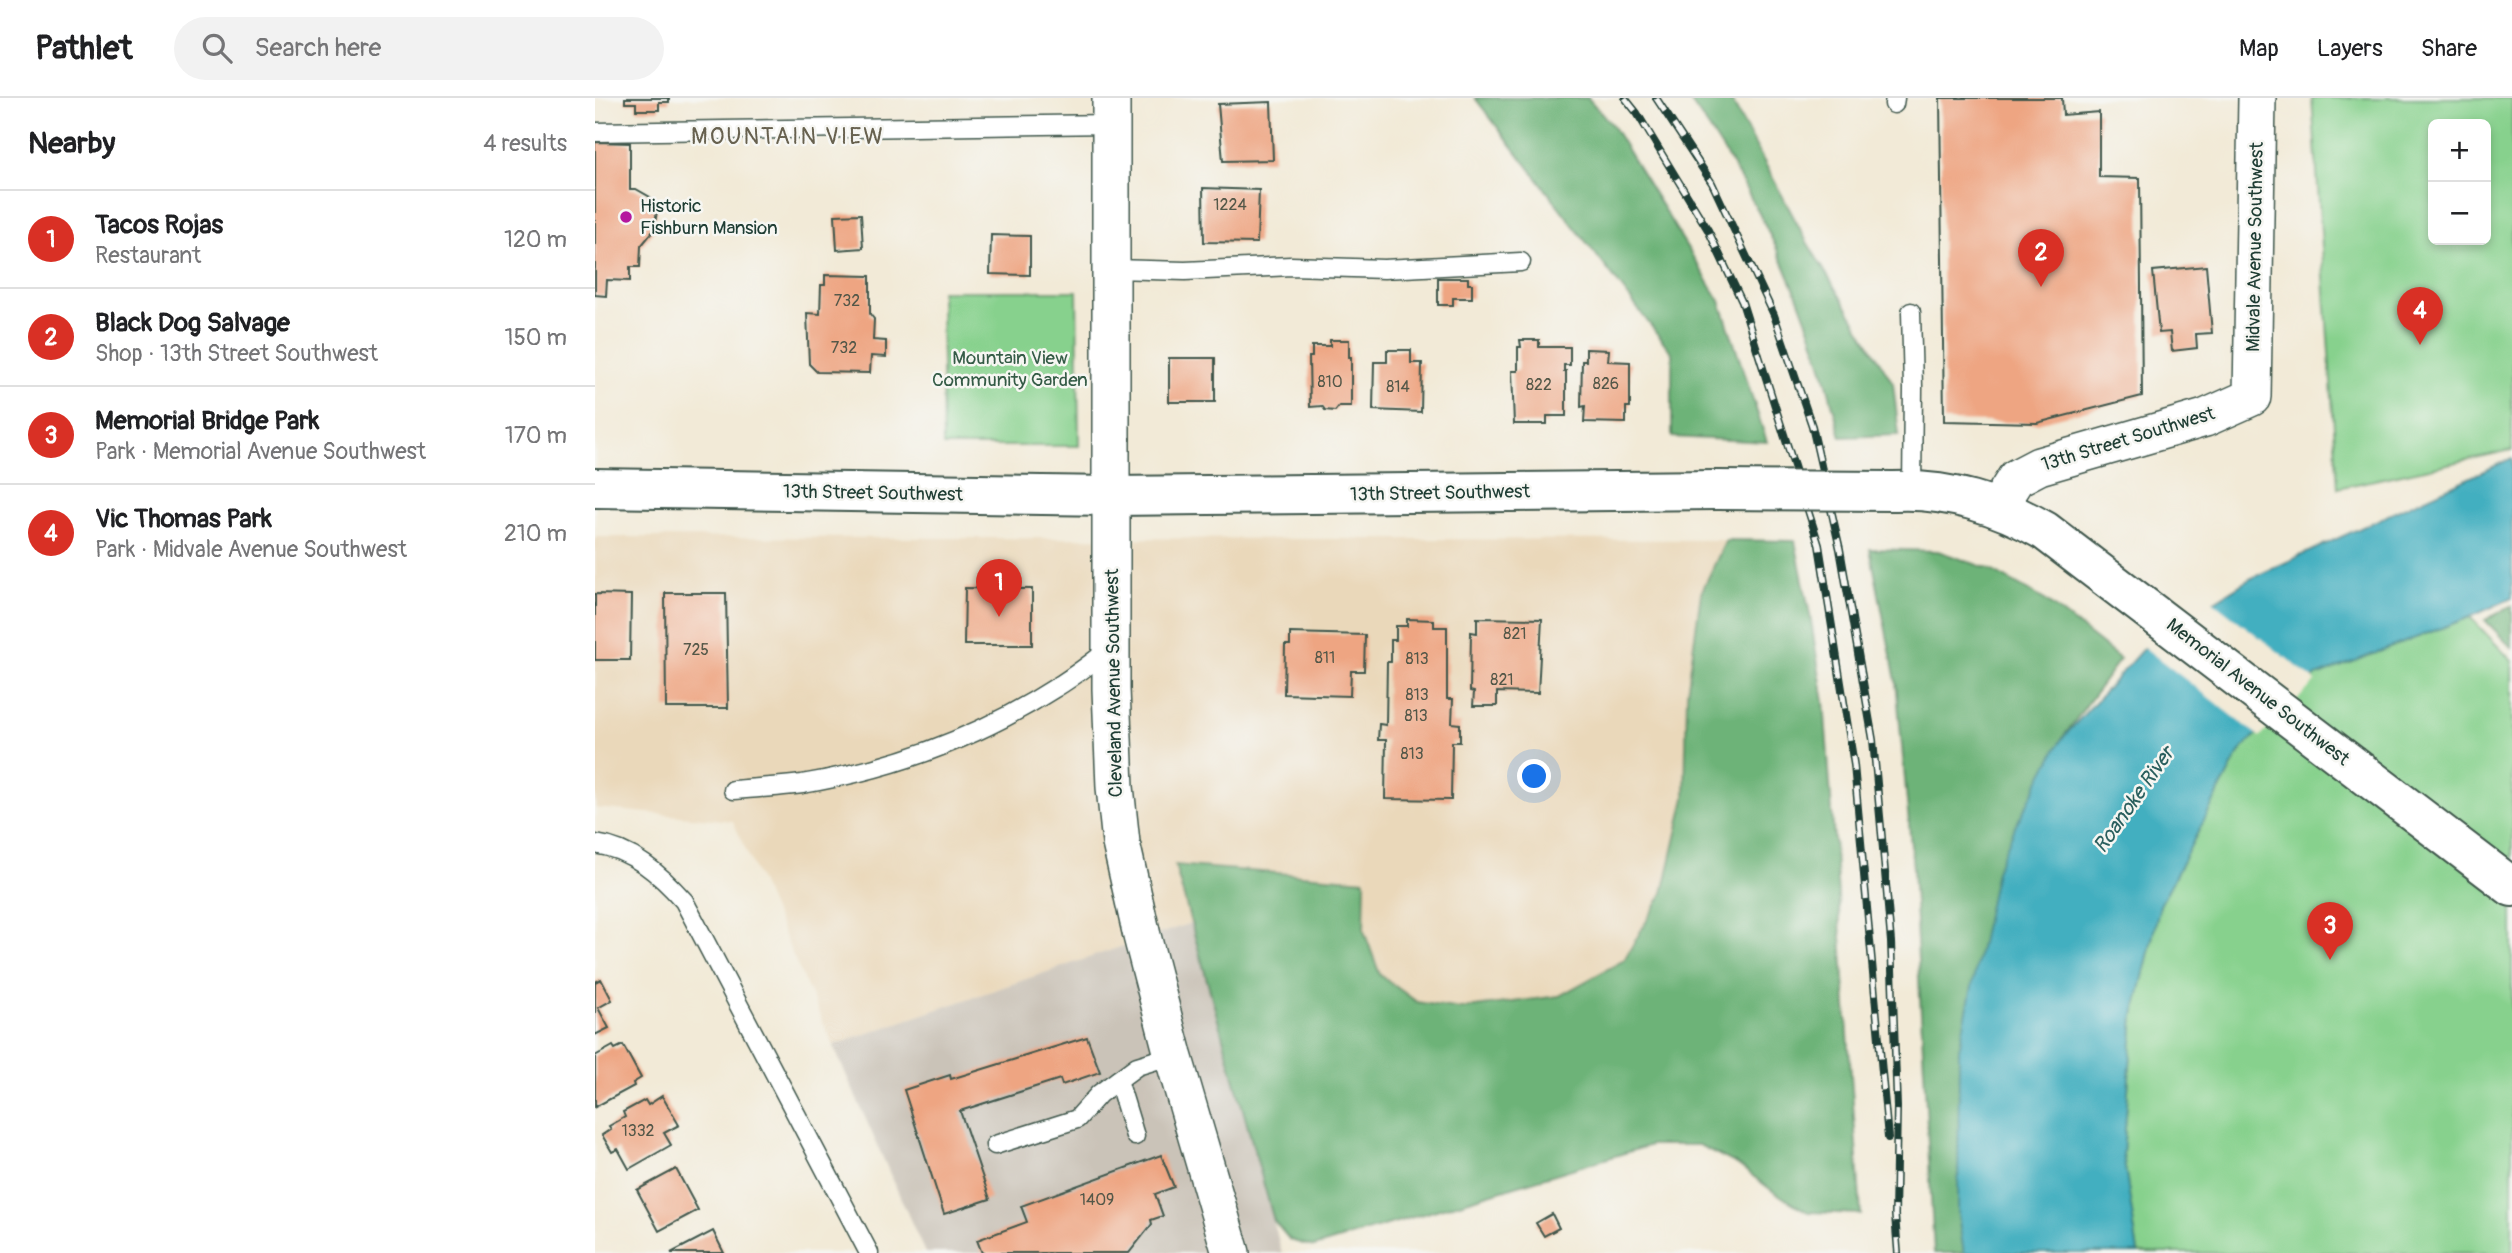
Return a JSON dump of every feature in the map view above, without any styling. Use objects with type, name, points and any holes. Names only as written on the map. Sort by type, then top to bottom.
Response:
[{"type":"main road","name":"13th Street Southwest","points":[[595,488],[1112,496],[1717,490],[1903,491],[1948,494],[1997,508]]},
{"type":"main road","name":"Memorial Avenue Southwest","points":[[1997,508],[2025,519],[2085,560],[2512,887]]},
{"type":"street","name":"Midvale Avenue Southwest","points":[[2252,397],[2257,98]]},
{"type":"street","name":"Cleveland Avenue Southwest","points":[[1111,111],[1112,648],[1115,787],[1121,843],[1142,936],[1173,1055],[1231,1253]]},
{"type":"street","name":"13th Street Southwest","points":[[1997,508],[2016,478],[2039,466],[2205,418],[2252,397]]},
{"type":"lane","points":[[595,132],[1111,111]]},
{"type":"lane","points":[[1113,269],[1185,271],[1291,265],[1384,270],[1521,262]]},
{"type":"lane","points":[[1903,491],[1913,387],[1911,312]]},
{"type":"lane","points":[[733,790],[801,784],[868,770],[934,749],[997,722],[1056,688],[1112,648]]},
{"type":"lane","points":[[595,844],[636,859],[662,877],[684,901],[869,1253]]},
{"type":"lane","points":[[995,1145],[1077,1119],[1098,1094],[1137,1066],[1173,1055]]},
{"type":"lane","points":[[1118,1080],[1135,1136]]},
{"type":"shaded area","points":[[595,537],[1726,540],[1701,593],[1687,693],[1685,798],[1663,893],[1624,960],[1559,996],[1460,1009],[1417,1002],[1380,976],[1364,931],[1176,865],[1191,923],[833,1045],[733,821],[595,808]]},
{"type":"shaded area","points":[[1191,923],[1282,1253],[925,1253],[833,1045]]},
{"type":"green space","points":[[1475,98],[1588,98],[1612,125],[1720,301],[1767,442],[1672,437],[1672,353]]},
{"type":"green space","points":[[1688,98],[1730,98],[1807,242],[1893,383],[1899,435],[1841,437],[1809,326],[1781,258],[1747,190]]},
{"type":"green space","points":[[2312,98],[2512,98],[2512,450],[2338,488]]},
{"type":"green space","name":"Mountain View Community Garden","points":[[941,291],[1077,291],[1079,446],[943,446]]},
{"type":"green space","points":[[1726,540],[1795,541],[1810,615],[1824,701],[1861,1214],[1808,1212],[1774,1192],[1737,1164],[1699,1145],[1651,1145],[1314,1247],[1290,1240],[1274,1221],[1175,865],[1365,880],[1364,931],[1380,975],[1417,1002],[1460,1009],[1559,996],[1624,960],[1663,893],[1685,798],[1687,693],[1701,593]]},
{"type":"green space","points":[[1870,549],[1938,551],[1989,569],[2045,600],[2120,659],[2061,740],[1958,1214],[1964,1253],[1934,1253],[1913,868],[1896,681]]},
{"type":"green space","points":[[2512,606],[2512,648],[2485,620]]},
{"type":"green space","points":[[2470,617],[2512,661],[2512,1253],[2138,1253],[2123,1154],[2134,1015],[2160,905],[2240,751],[2316,676]]},
{"type":"water","name":"Roanoke River","points":[[2512,458],[2512,598],[2470,617],[2316,676],[2240,751],[2160,905],[2134,1015],[2123,1154],[2138,1253],[1964,1253],[1958,1215],[1959,1049],[1996,871],[2016,825],[2061,740],[2149,642],[2250,579]]},
{"type":"pier","points":[[2211,600],[2316,681],[2260,737],[2141,645]]},
{"type":"building","points":[[625,98],[669,98],[669,102],[659,102],[659,110],[636,110],[636,103],[625,103]]},
{"type":"building","points":[[1940,98],[2062,98],[2063,115],[2099,112],[2099,177],[2140,178],[2142,396],[2037,423],[1944,421]]},
{"type":"building","points":[[1271,102],[1273,160],[1223,161],[1218,104]]},
{"type":"building","name":"Historic Fishburn Mansion","points":[[595,142],[630,143],[630,189],[636,189],[650,197],[657,211],[654,230],[641,246],[640,267],[630,267],[630,281],[607,280],[606,296],[595,295]]},
{"type":"building","points":[[1203,188],[1259,190],[1257,243],[1204,242]]},
{"type":"building","points":[[861,214],[863,248],[837,250],[835,215]]},
{"type":"building","points":[[991,235],[1030,236],[1030,275],[990,274]]},
{"type":"building","points":[[2206,266],[2212,333],[2196,334],[2197,348],[2172,351],[2170,332],[2159,333],[2153,271]]},
{"type":"building","points":[[825,275],[870,276],[873,340],[886,341],[886,357],[871,356],[870,373],[817,372],[809,364],[807,313],[820,314],[821,285],[825,285]]},
{"type":"building","points":[[1438,278],[1468,278],[1468,284],[1472,284],[1472,298],[1453,298],[1453,305],[1438,305]]},
{"type":"building","points":[[1330,340],[1349,340],[1351,357],[1351,406],[1339,406],[1335,411],[1325,410],[1322,406],[1310,407],[1309,357],[1312,357],[1312,346],[1330,346]]},
{"type":"building","points":[[1520,340],[1539,340],[1539,347],[1570,347],[1570,365],[1564,365],[1566,416],[1547,416],[1547,424],[1514,424],[1512,371],[1518,371]]},
{"type":"building","points":[[1586,349],[1609,350],[1608,361],[1630,362],[1630,407],[1626,407],[1626,423],[1584,422],[1585,406],[1581,407],[1582,361],[1586,361]]},
{"type":"building","points":[[1387,350],[1411,350],[1411,363],[1422,363],[1421,412],[1373,410],[1374,362],[1387,362]]},
{"type":"building","points":[[1169,358],[1215,358],[1215,402],[1169,402]]},
{"type":"building","points":[[965,588],[1032,589],[1032,645],[964,645]]},
{"type":"building","points":[[665,593],[726,593],[728,708],[666,708]]},
{"type":"building","points":[[595,594],[631,595],[630,660],[595,660]]},
{"type":"building","points":[[1477,618],[1542,619],[1538,693],[1497,692],[1497,706],[1473,706],[1474,692],[1470,691],[1471,632],[1477,633]]},
{"type":"building","points":[[1407,619],[1434,620],[1434,627],[1447,627],[1447,699],[1453,699],[1452,723],[1460,724],[1460,742],[1452,742],[1451,800],[1385,799],[1386,740],[1378,740],[1379,724],[1386,725],[1387,662],[1391,662],[1391,640],[1396,640],[1396,626],[1407,626]]},
{"type":"building","points":[[1290,633],[1365,635],[1364,671],[1351,671],[1350,696],[1284,694],[1285,645],[1290,645]]},
{"type":"building","points":[[601,979],[612,1000],[598,1008],[609,1028],[595,1035],[595,982]]},
{"type":"building","points":[[1087,1037],[1100,1072],[1062,1085],[1060,1079],[960,1111],[990,1199],[944,1214],[904,1090],[950,1075],[951,1079]]},
{"type":"building","points":[[623,1045],[641,1078],[633,1083],[634,1086],[595,1107],[595,1056],[613,1046],[615,1049]]},
{"type":"building","points":[[662,1096],[679,1125],[664,1133],[671,1145],[629,1169],[618,1149],[612,1152],[602,1135],[611,1129],[609,1126],[625,1117],[623,1112],[645,1100],[648,1105]]},
{"type":"building","points":[[1161,1155],[1174,1187],[1155,1194],[1163,1216],[1151,1220],[1152,1224],[1129,1253],[982,1253],[977,1240],[1027,1222],[1021,1206]]},
{"type":"building","points":[[676,1169],[698,1210],[659,1231],[637,1190]]},
{"type":"building","points":[[1552,1214],[1559,1228],[1544,1236],[1536,1223]]},
{"type":"building","points":[[713,1231],[724,1253],[671,1253]]},
{"type":"railway","points":[[1625,98],[1637,113],[1708,230],[1742,302],[1819,545],[1854,765],[1888,1138]]},
{"type":"railway","points":[[1656,98],[1712,183],[1774,315],[1812,426],[1840,549],[1873,740],[1891,942],[1897,1107],[1895,1215],[1898,1253]]},
{"type":"place","name":"Historic Fishburn Mansion","points":[[626,217]]},
{"type":"place","name":"Black Dog Salvage","points":[[2041,287]]},
{"type":"place","name":"Vic Thomas Park","points":[[2420,345]]},
{"type":"place","name":"Tacos Rojas","points":[[999,617]]},
{"type":"place","name":"Memorial Bridge Park","points":[[2330,960]]},
{"type":"district","name":"MOUNTAIN VIEW","points":[[788,136]]}]
